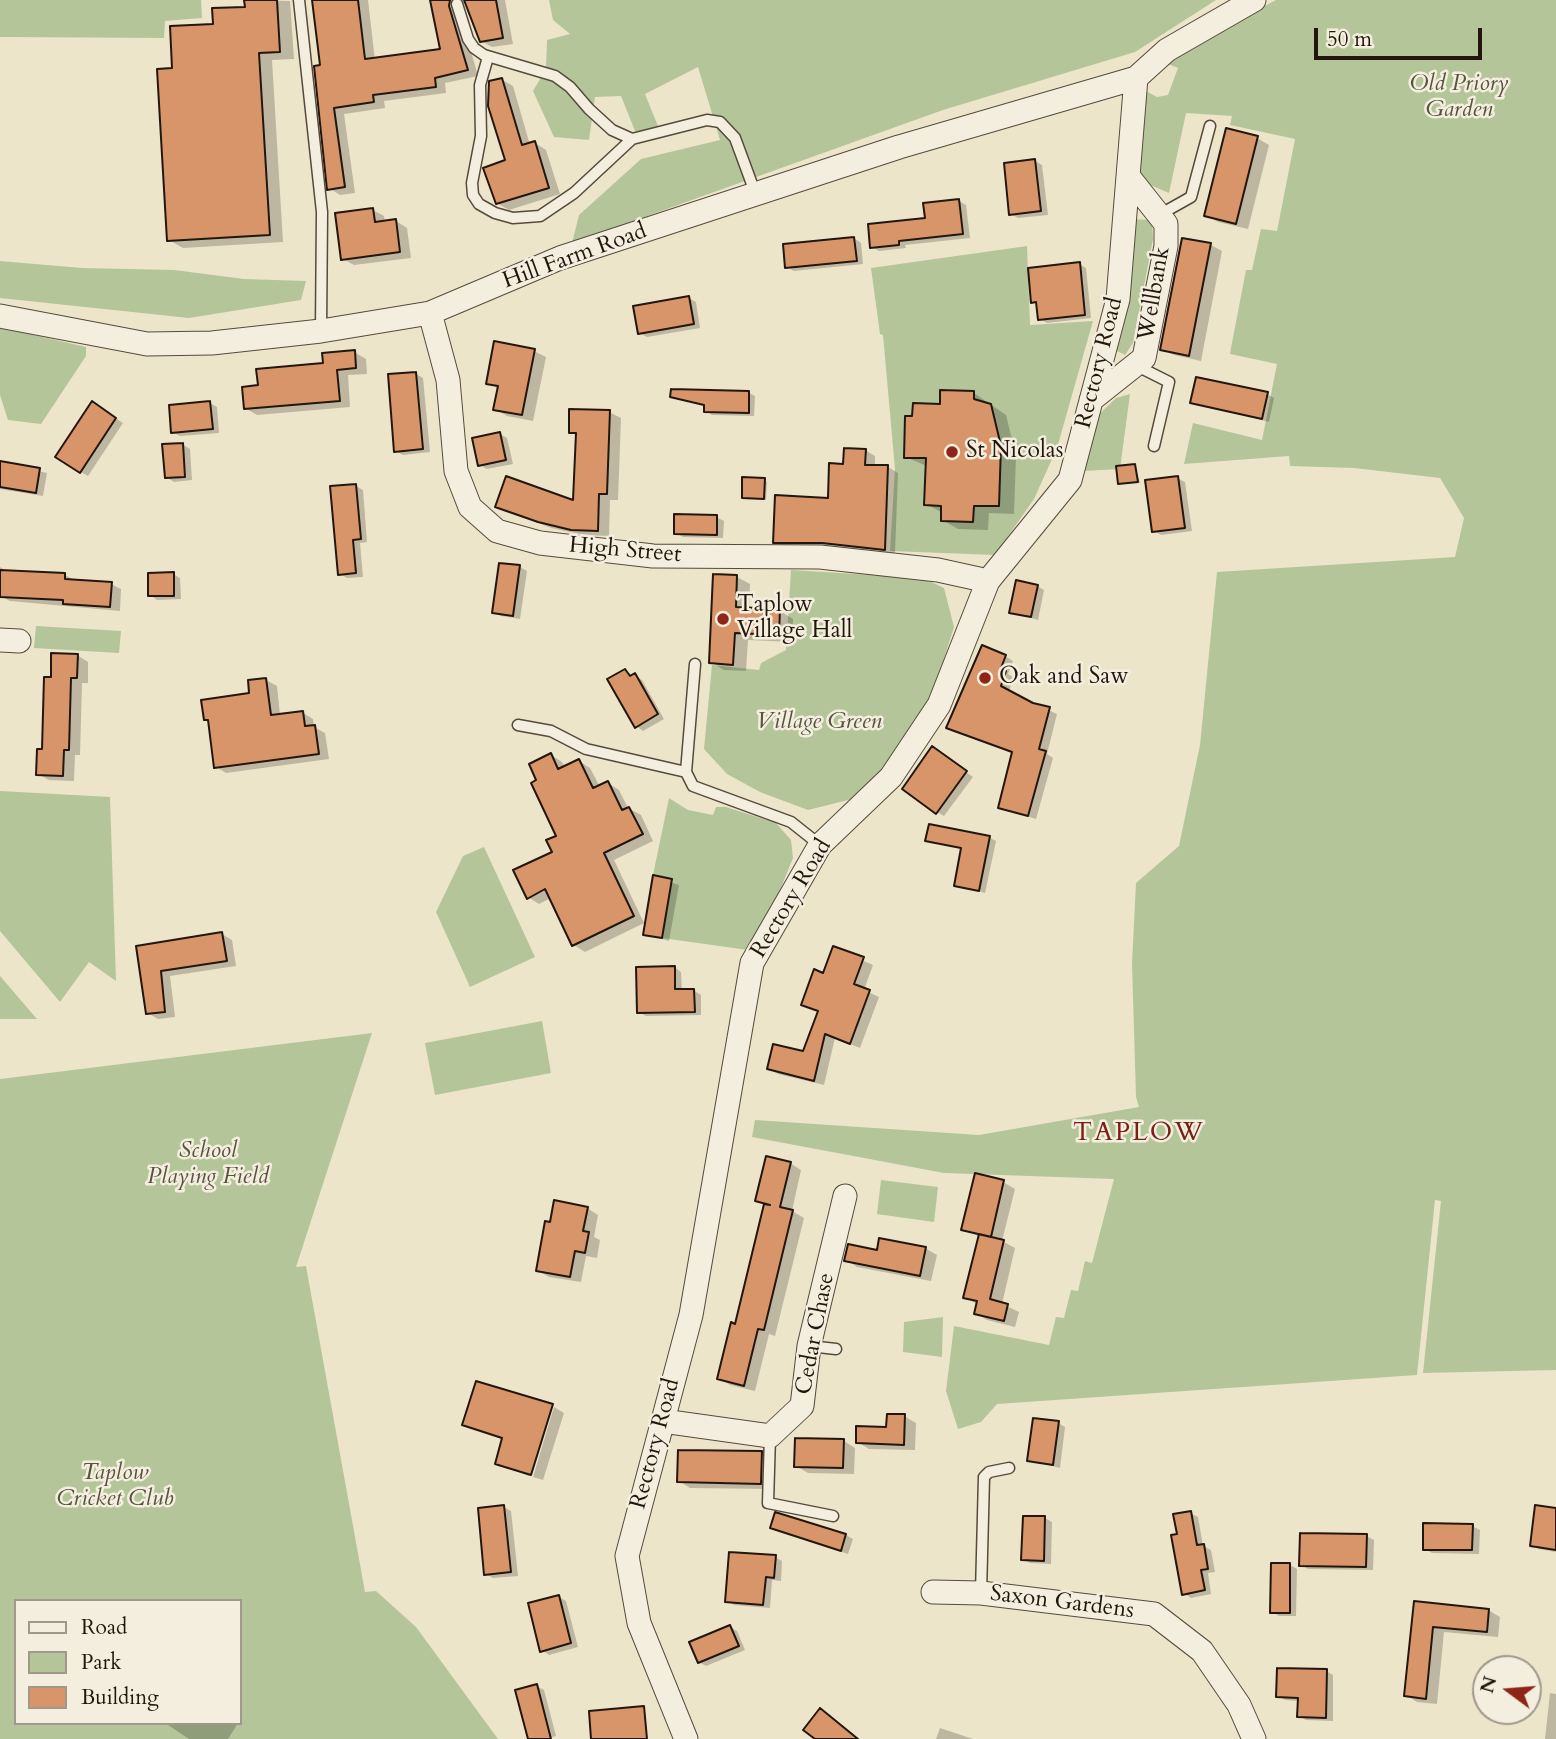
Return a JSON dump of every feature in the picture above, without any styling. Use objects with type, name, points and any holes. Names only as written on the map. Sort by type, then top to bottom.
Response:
[{"type":"street","points":[[1136,78],[1167,50],[1254,0]]},
{"type":"street","name":"Hill Farm Road","points":[[0,316],[147,344],[212,343],[321,331],[430,313],[560,258],[899,147],[1136,78]]},
{"type":"street","name":"Rectory Road","points":[[685,1739],[639,1623],[627,1556],[691,1315],[752,963],[820,845],[891,777],[939,705],[988,581],[1070,480],[1118,299],[1136,78]]},
{"type":"street","name":"Wellbank","points":[[1091,400],[1144,358],[1166,246],[1166,224],[1128,176]]},
{"type":"street","name":"High Street","points":[[430,313],[448,380],[456,471],[470,508],[497,531],[540,543],[653,556],[820,557],[938,570],[988,581]]},
{"type":"street","name":"Cedar Chase","points":[[770,1436],[802,1406],[809,1346],[845,1196]]},
{"type":"street","points":[[663,1421],[770,1436]]},
{"type":"street","name":"Saxon Gardens","points":[[933,1592],[981,1593],[1154,1614],[1202,1651],[1239,1705],[1254,1739]]},
{"type":"lane","points":[[299,0],[303,64],[323,212],[321,331]]},
{"type":"lane","points":[[457,4],[468,39],[474,48],[488,57],[555,76],[570,87],[612,130],[632,139]]},
{"type":"lane","points":[[488,57],[480,85],[481,136],[472,183],[473,195],[479,204],[495,213],[513,218],[540,216],[574,193],[632,139],[707,120],[720,122],[735,138],[756,195]]},
{"type":"lane","points":[[1159,215],[1191,197],[1210,126]]},
{"type":"lane","points":[[1135,365],[1169,382],[1154,446]]},
{"type":"lane","points":[[695,664],[686,772],[693,786],[791,822],[820,845]]},
{"type":"lane","points":[[518,725],[551,731],[586,749],[686,772]]},
{"type":"lane","points":[[809,1346],[836,1349]]},
{"type":"lane","points":[[770,1436],[768,1503],[833,1516]]},
{"type":"lane","points":[[981,1593],[984,1477],[989,1472],[1009,1468]]},
{"type":"green space","points":[[0,0],[201,0],[202,18],[165,21],[164,38],[0,37]]},
{"type":"green space","points":[[549,0],[1216,0],[1135,52],[943,110],[572,243],[579,215],[641,159],[720,140],[698,67],[645,94],[660,131],[635,131],[621,96],[595,97],[589,140],[554,137],[533,91],[546,69],[547,40],[570,34],[553,20]]},
{"type":"green space","name":"Old Priory Garden","points":[[1276,0],[1556,0],[1556,1370],[1423,1373],[1441,1201],[1435,1200],[1417,1375],[997,1404],[981,1422],[958,1429],[946,1391],[954,1326],[1049,1345],[1056,1317],[1064,1318],[1071,1290],[1078,1291],[1085,1261],[1092,1263],[1114,1179],[944,1173],[752,1137],[755,1120],[979,1135],[1139,1107],[1136,1097],[1132,964],[1136,883],[1179,846],[1200,745],[1217,572],[1455,557],[1464,518],[1440,478],[1354,468],[1290,466],[1289,456],[1184,464],[1193,423],[1262,440],[1277,364],[1230,354],[1246,270],[1252,270],[1261,229],[1277,231],[1295,139],[1230,125],[1232,116],[1186,113],[1169,193],[1141,181],[1124,143],[1144,90],[1157,97],[1168,95],[1178,68],[1161,61]]},
{"type":"green space","points":[[1130,219],[1152,220],[1153,239],[1133,343],[1125,355],[1111,348]]},
{"type":"green space","points":[[1027,246],[1030,325],[1093,321],[1057,448],[1034,499],[995,555],[890,551],[895,469],[883,335],[880,334],[871,268]]},
{"type":"green space","points":[[0,261],[82,268],[174,270],[244,279],[306,281],[301,300],[189,318],[0,298]]},
{"type":"green space","points":[[0,327],[86,347],[86,356],[41,424],[8,420],[0,395]]},
{"type":"green space","points":[[1130,394],[1120,469],[1083,471],[1089,424],[1116,398]]},
{"type":"green space","name":"Village Green","points":[[791,570],[923,578],[944,588],[954,627],[933,694],[905,747],[864,796],[808,810],[760,792],[727,774],[704,749],[712,665],[759,670],[761,663],[786,650]]},
{"type":"green space","points":[[36,626],[121,631],[119,653],[34,648]]},
{"type":"green space","points":[[0,791],[110,797],[116,981],[89,962],[60,1002],[0,931]]},
{"type":"green space","points":[[669,798],[688,810],[713,815],[716,807],[726,807],[776,823],[791,840],[793,858],[755,951],[662,938],[673,880],[653,875]]},
{"type":"green space","points":[[484,847],[535,957],[470,987],[436,912],[463,856]]},
{"type":"green space","points":[[0,976],[37,1019],[0,1019]]},
{"type":"green space","points":[[542,1021],[551,1073],[435,1095],[425,1043]]},
{"type":"green space","points":[[372,1033],[296,1267],[306,1266],[365,1592],[376,1591],[416,1627],[498,1739],[0,1739],[0,1079]]},
{"type":"green space","points":[[881,1180],[938,1187],[934,1222],[877,1214]]},
{"type":"green space","points":[[943,1317],[942,1357],[903,1352],[904,1322]]},
{"type":"building","points":[[244,0],[277,0],[280,52],[259,53],[270,235],[167,241],[157,69],[172,68],[170,26],[213,24],[212,8],[245,7]]},
{"type":"building","points":[[312,0],[358,0],[365,59],[440,49],[430,0],[450,0],[449,6],[468,70],[435,78],[436,87],[373,95],[374,102],[334,108],[345,187],[327,190],[314,66],[320,65]]},
{"type":"building","points":[[464,0],[496,0],[503,38],[480,42]]},
{"type":"building","points":[[502,78],[522,145],[535,141],[549,188],[496,204],[483,168],[505,160],[488,106],[489,81]]},
{"type":"building","points":[[1226,128],[1258,136],[1236,224],[1204,216]]},
{"type":"building","points":[[1035,159],[1041,211],[1009,215],[1004,163]]},
{"type":"building","points":[[959,199],[963,234],[899,241],[899,245],[870,248],[868,224],[925,218],[923,203]]},
{"type":"building","points":[[373,208],[375,222],[396,219],[400,252],[341,260],[335,213]]},
{"type":"building","points":[[854,237],[857,261],[785,268],[783,244]]},
{"type":"building","points":[[1182,238],[1211,243],[1189,356],[1160,350]]},
{"type":"building","points":[[1080,262],[1085,315],[1038,320],[1036,302],[1031,303],[1028,268]]},
{"type":"building","points":[[689,296],[694,324],[638,334],[633,306]]},
{"type":"building","points":[[494,341],[535,349],[522,415],[493,410],[498,386],[486,384]]},
{"type":"building","points":[[355,350],[356,368],[337,370],[340,401],[244,409],[242,387],[258,385],[256,369],[323,363],[322,353]]},
{"type":"building","points":[[416,372],[423,449],[394,452],[388,374]]},
{"type":"building","points":[[1196,377],[1268,392],[1262,419],[1190,403]]},
{"type":"building","points":[[671,389],[749,391],[749,413],[704,412],[704,405],[670,397]]},
{"type":"building","name":"St Nicolas","points":[[940,390],[974,391],[974,399],[991,404],[1001,446],[999,506],[974,506],[973,522],[941,521],[941,506],[924,505],[926,458],[904,458],[905,416],[912,416],[913,403],[940,404]]},
{"type":"building","points":[[92,401],[116,418],[80,473],[55,457]]},
{"type":"building","points":[[210,401],[213,429],[171,433],[169,405]]},
{"type":"building","points":[[569,409],[610,410],[607,494],[599,494],[598,531],[571,530],[495,507],[506,476],[573,500],[576,433],[569,433]]},
{"type":"building","points":[[500,432],[506,460],[478,466],[472,438]]},
{"type":"building","points":[[183,443],[185,477],[165,478],[162,444]]},
{"type":"building","points":[[844,448],[866,449],[865,465],[888,465],[885,550],[822,543],[773,543],[775,495],[828,498],[829,463],[843,464]]},
{"type":"building","points":[[0,461],[40,468],[36,493],[0,487]]},
{"type":"building","points":[[1135,464],[1138,482],[1118,484],[1116,466]]},
{"type":"building","points":[[1178,476],[1185,528],[1152,532],[1145,480]]},
{"type":"building","points":[[742,477],[765,478],[764,499],[742,498]]},
{"type":"building","points":[[356,484],[361,539],[353,540],[356,573],[338,575],[330,486]]},
{"type":"building","points":[[674,514],[717,515],[717,535],[674,534]]},
{"type":"building","points":[[499,563],[520,565],[513,616],[492,613]]},
{"type":"building","points":[[0,570],[65,573],[65,579],[112,582],[110,607],[63,604],[63,600],[0,597]]},
{"type":"building","points":[[174,572],[174,596],[148,596],[148,573]]},
{"type":"building","name":"Taplow Village Hall","points":[[713,574],[737,575],[736,607],[780,609],[779,635],[735,633],[733,665],[709,663]]},
{"type":"building","points":[[1016,580],[1038,585],[1031,617],[1009,613]]},
{"type":"building","points":[[982,645],[1006,655],[1001,668],[1006,671],[1001,686],[1033,703],[1050,707],[1039,749],[1046,751],[1028,816],[998,808],[1012,752],[946,728]]},
{"type":"building","points":[[51,653],[78,654],[77,678],[71,678],[69,750],[64,750],[63,776],[36,775],[37,749],[42,749],[44,677],[51,677]]},
{"type":"building","points":[[625,669],[630,676],[635,673],[658,714],[635,728],[607,679]]},
{"type":"building","points":[[266,678],[271,715],[303,711],[305,726],[315,725],[319,754],[214,768],[208,720],[204,720],[201,700],[249,693],[248,680]]},
{"type":"building","points":[[932,746],[967,771],[936,814],[902,789]]},
{"type":"building","points":[[551,753],[558,769],[579,759],[593,788],[608,781],[622,810],[629,807],[643,834],[604,853],[634,916],[572,946],[545,889],[527,899],[513,870],[552,852],[546,840],[556,836],[531,783],[536,780],[529,764]]},
{"type":"building","points":[[929,824],[990,836],[979,891],[954,886],[961,848],[925,841]]},
{"type":"building","points":[[653,875],[672,879],[662,938],[643,935]]},
{"type":"building","points":[[222,932],[227,961],[161,971],[165,1012],[146,1014],[136,946]]},
{"type":"building","points":[[833,946],[864,957],[854,984],[870,990],[850,1044],[825,1034],[814,1081],[767,1069],[773,1044],[803,1051],[818,1011],[801,1005],[814,969],[823,973]]},
{"type":"building","points":[[675,966],[675,989],[694,989],[695,1012],[637,1013],[636,967]]},
{"type":"building","points":[[766,1156],[791,1162],[780,1207],[793,1210],[764,1330],[758,1329],[744,1386],[717,1379],[731,1322],[735,1324],[764,1204],[770,1205],[755,1201]]},
{"type":"building","points":[[975,1173],[1004,1180],[991,1237],[961,1230]]},
{"type":"building","points":[[554,1200],[588,1207],[583,1231],[589,1232],[585,1253],[575,1251],[570,1277],[536,1271],[545,1221],[550,1222]]},
{"type":"building","points":[[979,1234],[1004,1240],[990,1299],[1008,1304],[1004,1321],[974,1314],[977,1301],[963,1298]]},
{"type":"building","points":[[879,1238],[926,1247],[920,1276],[844,1261],[848,1244],[877,1250]]},
{"type":"building","points":[[476,1381],[553,1404],[531,1475],[495,1464],[502,1438],[462,1425]]},
{"type":"building","points":[[887,1414],[905,1414],[904,1445],[856,1443],[856,1426],[886,1427]]},
{"type":"building","points":[[1033,1418],[1059,1421],[1053,1465],[1027,1461]]},
{"type":"building","points":[[795,1438],[844,1439],[843,1468],[794,1467]]},
{"type":"building","points":[[678,1450],[762,1451],[761,1484],[677,1482]]},
{"type":"building","points":[[504,1505],[511,1572],[484,1575],[478,1508]]},
{"type":"building","points":[[1535,1505],[1556,1508],[1556,1550],[1530,1546]]},
{"type":"building","points":[[1191,1511],[1197,1545],[1204,1544],[1208,1569],[1201,1570],[1205,1590],[1182,1595],[1171,1535],[1177,1534],[1173,1514]]},
{"type":"building","points":[[775,1512],[846,1534],[841,1551],[770,1528]]},
{"type":"building","points":[[1023,1516],[1045,1516],[1044,1561],[1021,1560]]},
{"type":"building","points":[[1423,1523],[1473,1524],[1472,1550],[1423,1550]]},
{"type":"building","points":[[1300,1533],[1367,1534],[1366,1567],[1299,1566]]},
{"type":"building","points":[[729,1552],[776,1555],[774,1578],[766,1577],[763,1605],[725,1602]]},
{"type":"building","points":[[1271,1563],[1290,1563],[1290,1613],[1270,1613]]},
{"type":"building","points":[[559,1595],[571,1643],[540,1652],[528,1603]]},
{"type":"building","points":[[1414,1601],[1489,1609],[1487,1632],[1433,1627],[1426,1699],[1404,1696]]},
{"type":"building","points":[[730,1625],[739,1646],[698,1663],[689,1642]]},
{"type":"building","points":[[1277,1668],[1327,1669],[1326,1718],[1297,1717],[1298,1698],[1276,1697]]},
{"type":"building","points":[[537,1684],[551,1739],[528,1739],[515,1690]]},
{"type":"building","points":[[644,1706],[647,1739],[591,1739],[589,1711]]},
{"type":"building","points":[[820,1708],[858,1739],[815,1739],[803,1730]]},
{"type":"place","name":"St Nicolas","points":[[952,452]]},
{"type":"place","name":"Taplow Village Hall","points":[[723,619]]},
{"type":"place","name":"Oak and Saw","points":[[985,678]]},
{"type":"district","name":"TAPLOW","points":[[1139,1134]]},
{"type":"park label","name":"School Playing Field","points":[[208,1165]]},
{"type":"park label","name":"Taplow Cricket Club","points":[[115,1487]]}]
